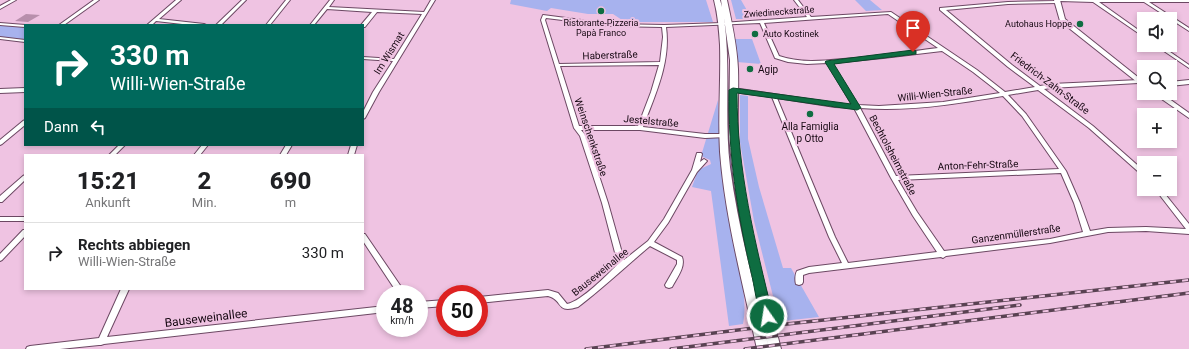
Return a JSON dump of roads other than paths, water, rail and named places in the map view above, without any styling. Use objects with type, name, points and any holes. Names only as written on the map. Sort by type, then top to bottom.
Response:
[{"type":"main road","points":[[717,0],[726,24],[724,64],[724,136],[726,167],[736,226],[763,349]]},
{"type":"main road","points":[[724,0],[726,24],[734,67],[733,125],[735,159],[746,226],[775,349]]},
{"type":"street","points":[[0,8],[14,0]]},
{"type":"street","points":[[62,24],[98,0]]},
{"type":"street","points":[[150,24],[179,0]]},
{"type":"street","points":[[219,24],[244,0]]},
{"type":"street","points":[[269,24],[288,0]]},
{"type":"street","points":[[313,24],[332,0]]},
{"type":"street","name":"Im Wismat","points":[[364,113],[433,0]]},
{"type":"street","points":[[796,0],[810,18]]},
{"type":"street","points":[[1137,80],[1062,20],[1058,1],[1189,1]]},
{"type":"street","name":"Friedrich-Zahn-Straße","points":[[1058,1],[942,9],[1039,88],[1091,127],[1137,168]]},
{"type":"street","points":[[1095,1],[1137,31]]},
{"type":"street","points":[[1145,1],[1189,30]]},
{"type":"street","points":[[326,8],[425,13]]},
{"type":"street","points":[[364,25],[374,10]]},
{"type":"street","name":"Zwiedineckstraße","points":[[545,16],[607,24],[664,26],[762,22],[885,12],[893,15],[943,49]]},
{"type":"street","name":"Weinschenkstraße","points":[[545,16],[542,20],[558,65],[577,128],[583,136],[605,203],[622,265]]},
{"type":"street","points":[[155,20],[194,24]]},
{"type":"street","points":[[762,22],[777,57],[780,59],[829,62],[943,49],[975,71],[1004,94],[1024,115],[1063,171],[1077,203],[1087,233]]},
{"type":"street","points":[[0,24],[24,26]]},
{"type":"street","points":[[640,128],[659,78],[662,63],[664,26]]},
{"type":"street","points":[[0,38],[24,41]]},
{"type":"street","points":[[1168,52],[1189,67]]},
{"type":"street","points":[[364,58],[396,60]]},
{"type":"street","name":"Bechtolsheimstraße","points":[[829,62],[857,108],[894,178],[944,255]]},
{"type":"street","name":"Haberstraße","points":[[558,65],[662,63]]},
{"type":"street","points":[[1177,83],[1189,82]]},
{"type":"street","name":"Willi-Wien-Straße","points":[[733,90],[857,108],[943,104],[1039,88],[1137,83]]},
{"type":"street","points":[[0,91],[24,90]]},
{"type":"street","points":[[774,96],[832,237],[846,265]]},
{"type":"street","points":[[1166,100],[1189,116]]},
{"type":"street","points":[[0,143],[24,123]]},
{"type":"street","name":"Jestelstraße","points":[[577,128],[640,128],[705,136],[724,136]]},
{"type":"street","points":[[113,154],[121,146]]},
{"type":"street","points":[[198,154],[204,146]]},
{"type":"street","name":"Bauseweinallee","points":[[695,171],[699,154]]},
{"type":"street","name":"Bauseweinallee","points":[[488,299],[548,293],[555,296],[563,305],[570,307],[575,305],[598,288],[622,265],[650,243],[674,208],[695,171],[704,161]]},
{"type":"street","name":"Anton-Fehr-Straße","points":[[894,178],[1063,171]]},
{"type":"street","points":[[0,200],[24,178]]},
{"type":"street","points":[[1163,196],[1189,229]]},
{"type":"street","points":[[0,218],[24,219]]},
{"type":"street","name":"Ganzenmüllerstraße","points":[[799,282],[799,273],[846,265],[944,255],[1050,241],[1087,233],[1128,229],[1189,232]]},
{"type":"street","points":[[0,258],[24,233]]},
{"type":"street","points":[[364,237],[396,285]]},
{"type":"street","points":[[650,243],[680,259],[680,264],[669,284]]},
{"type":"street","points":[[101,342],[125,290]]},
{"type":"street","name":"Bauseweinallee","points":[[30,349],[376,310]]},
{"type":"railway","points":[[586,349],[787,324],[1189,280]]},
{"type":"railway","points":[[745,349],[1189,293]]},
{"type":"railway","points":[[671,349],[1020,305]]},
{"type":"place","name":"Ristorante-Pizzeria Papà Franco","points":[[601,11]]},
{"type":"place","name":"Autohaus Hoppe","points":[[1080,24]]},
{"type":"place","name":"Auto Kostinek","points":[[755,34]]},
{"type":"place","name":"Agip","points":[[750,69]]},
{"type":"place","name":"Alla Famiglia p Otto","points":[[810,114]]}]
